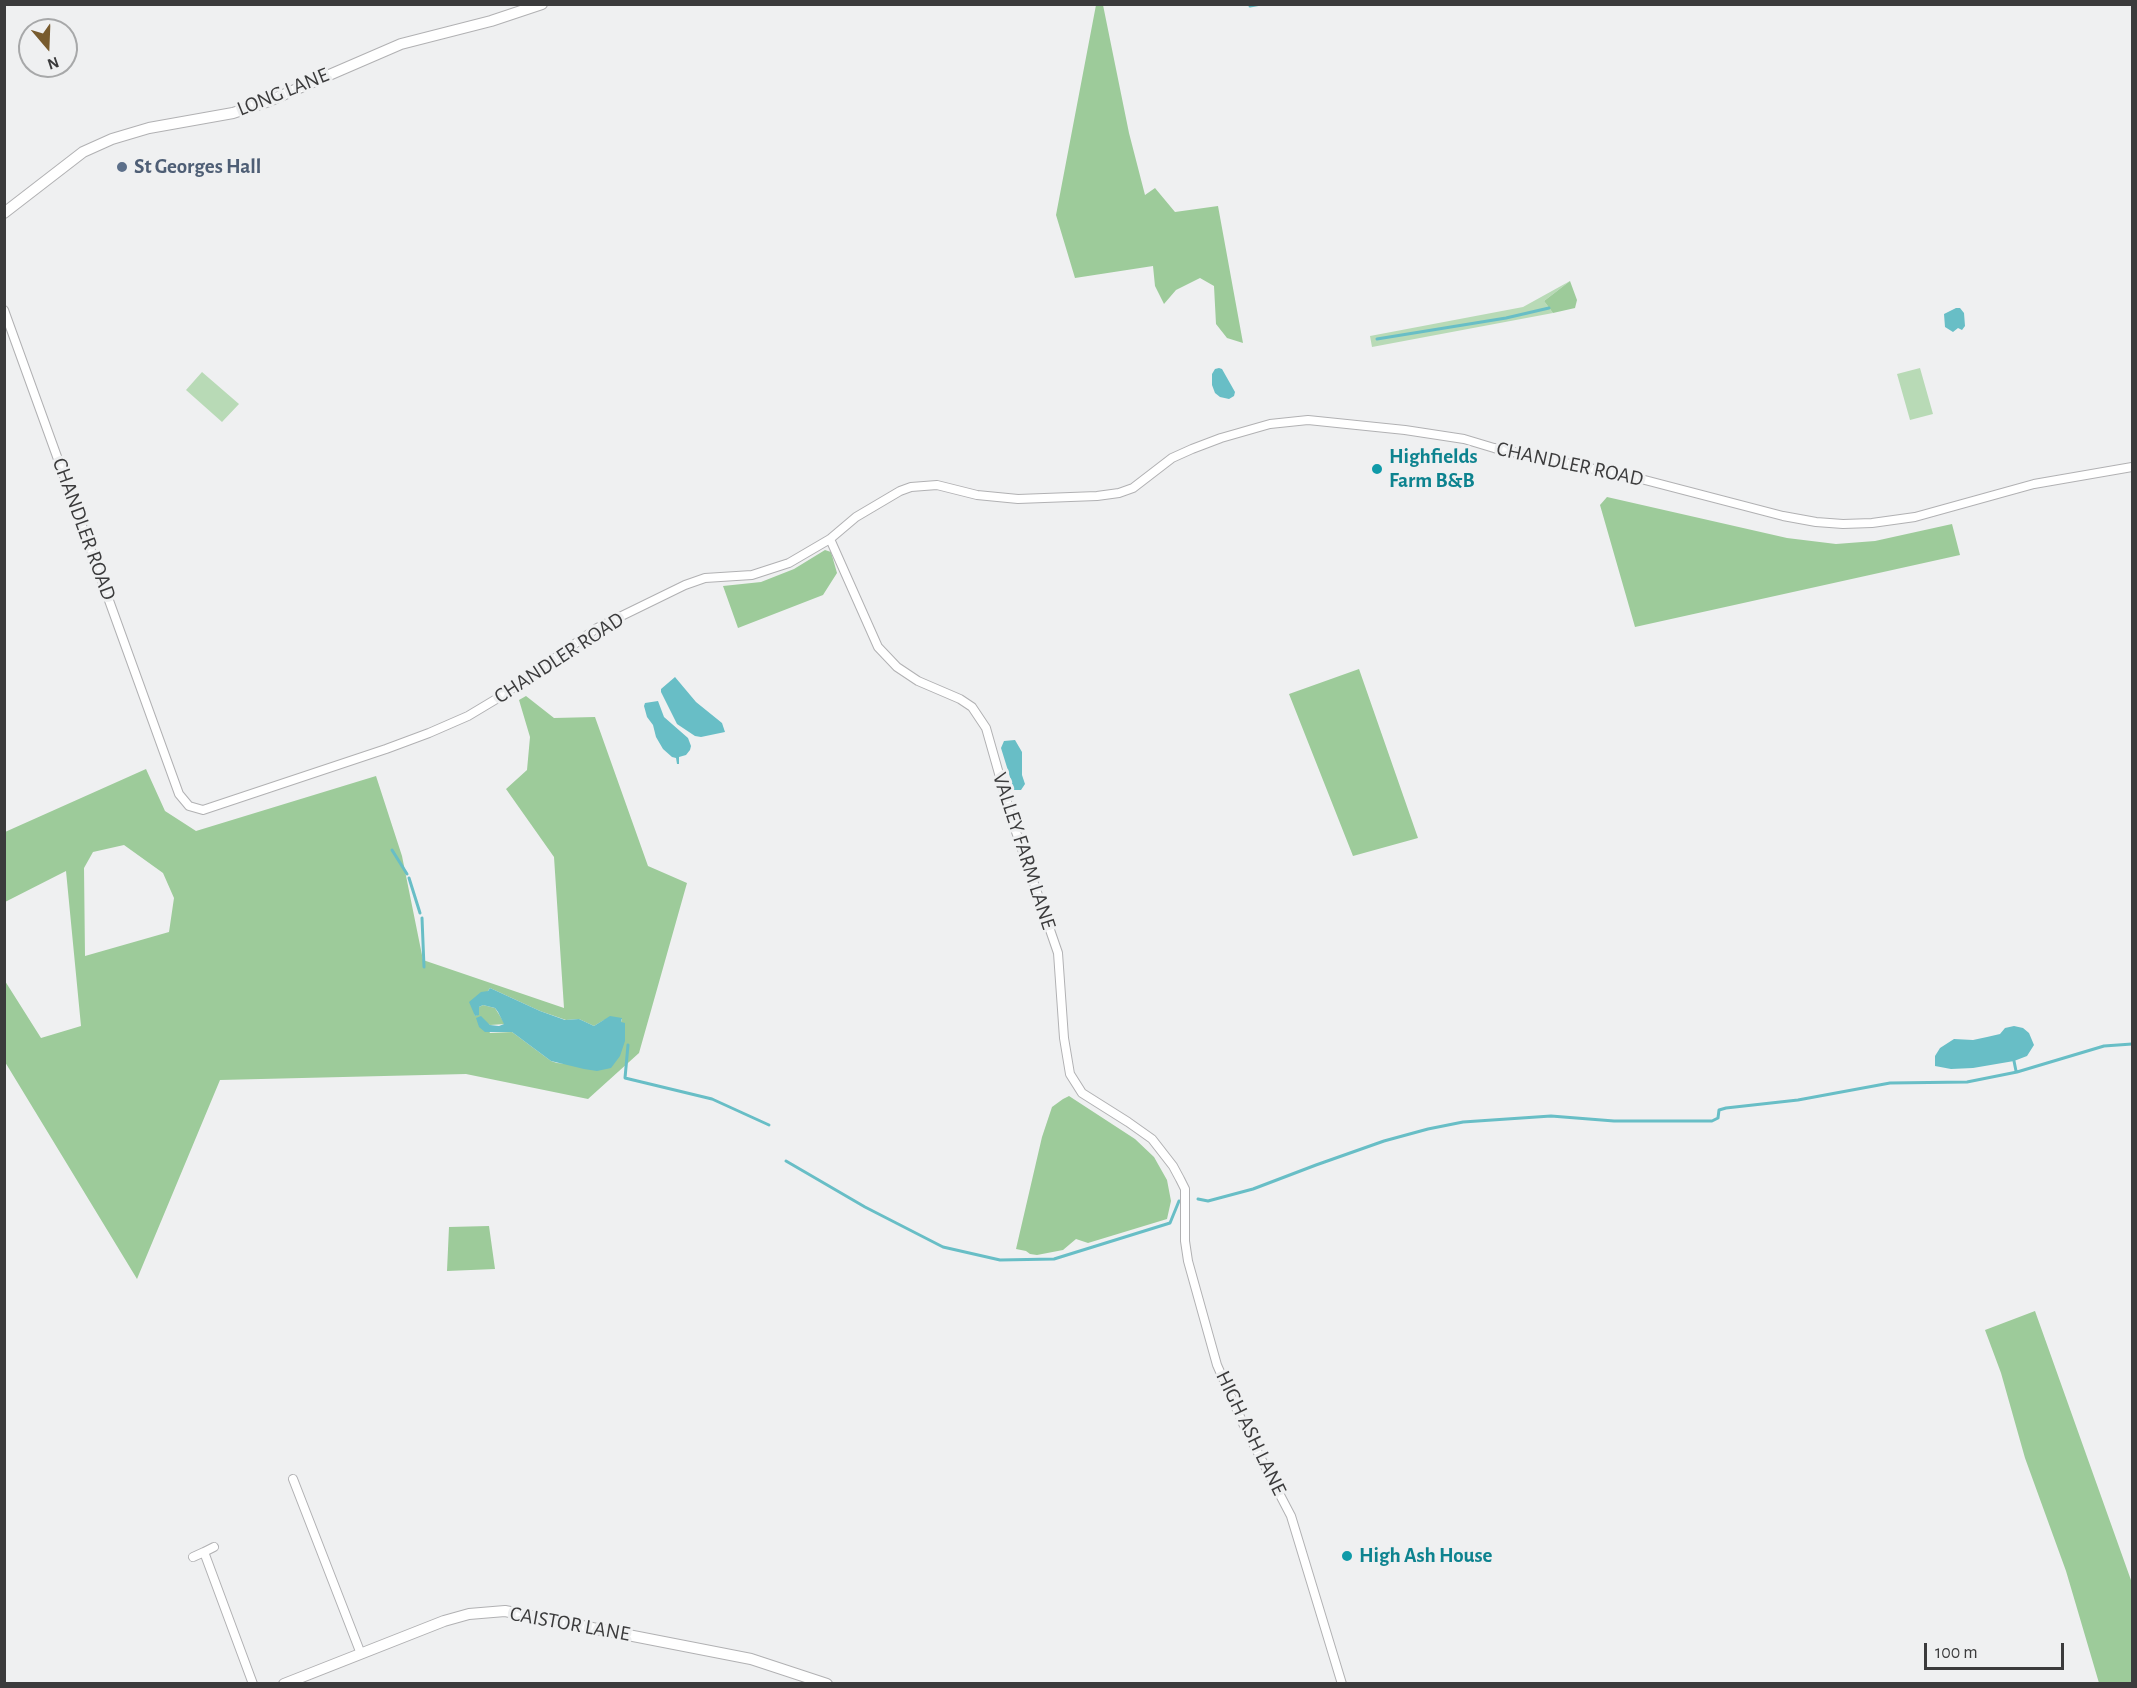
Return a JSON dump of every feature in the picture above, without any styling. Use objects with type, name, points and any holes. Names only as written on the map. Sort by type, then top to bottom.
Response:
[{"type":"street","name":"LONG LANE","points":[[4,213],[83,152],[111,139],[149,128],[233,113],[269,102],[400,44],[490,21],[542,4]]},
{"type":"street","name":"CHANDLER ROAD","points":[[4,310],[124,636],[179,794],[183,801],[195,809],[203,810],[429,733],[468,716],[503,695],[597,628],[685,585],[705,578],[752,575],[781,566],[808,554],[856,517],[900,491],[923,484],[937,485],[977,495],[1018,499],[1119,493],[1133,488],[1172,458],[1192,449],[1270,424],[1308,420],[1406,430],[1464,439],[1494,448],[1641,479],[1783,516],[1843,524],[1872,523],[1915,517],[2034,484],[2133,467]]},
{"type":"street","name":"VALLEY FARM LANE","points":[[830,539],[878,647],[897,667],[918,681],[960,699],[972,707],[986,728],[1013,824],[1058,953],[1064,1038],[1070,1074],[1082,1093],[1152,1139],[1180,1179]]},
{"type":"street","name":"HIGH ASH LANE","points":[[1180,1179],[1185,1189],[1185,1241],[1188,1261],[1217,1365],[1245,1428],[1291,1516],[1342,1683]]},
{"type":"street","points":[[293,1479],[360,1654]]},
{"type":"street","points":[[193,1557],[214,1547]]},
{"type":"street","points":[[204,1552],[253,1683]]},
{"type":"street","name":"CAISTOR LANE","points":[[284,1683],[444,1621],[469,1614],[505,1611],[751,1659],[827,1683]]},
{"type":"green space","points":[[1096,5],[1103,5],[1129,133],[1145,195],[1155,188],[1175,212],[1218,206],[1243,343],[1227,338],[1216,324],[1214,286],[1200,278],[1176,290],[1164,304],[1155,286],[1153,266],[1075,278],[1056,215]]},
{"type":"green space","points":[[1570,281],[1544,301],[1553,313],[1372,347],[1370,336],[1523,307]]},
{"type":"green space","points":[[1570,281],[1577,300],[1575,308],[1553,313],[1544,301]]},
{"type":"green space","points":[[1920,368],[1933,414],[1910,420],[1897,374]]},
{"type":"green space","points":[[202,372],[239,404],[222,422],[186,390]]},
{"type":"green space","points":[[1607,497],[1787,538],[1836,544],[1875,541],[1952,524],[1960,555],[1635,627],[1600,505]]},
{"type":"green space","points":[[825,550],[831,552],[837,573],[823,595],[738,628],[723,586],[761,582],[794,569]]},
{"type":"green space","points":[[1359,669],[1418,838],[1353,856],[1289,694]]},
{"type":"green space","points":[[526,696],[554,718],[595,717],[648,866],[687,883],[639,1053],[588,1099],[466,1074],[220,1080],[137,1279],[5,1062],[5,981],[41,1038],[81,1026],[66,871],[5,902],[5,832],[146,769],[165,811],[196,831],[376,776],[402,856],[423,960],[564,1008],[554,857],[506,789],[527,770],[530,737],[519,700]],"holes":[[[124,845],[163,873],[174,898],[169,932],[85,956],[84,868],[93,852]],[[490,988],[566,1020],[579,1019],[594,1026],[604,1020],[622,1019],[568,1064],[557,1063],[512,1032],[490,1033],[485,1022],[490,1025],[505,1024],[495,1008],[483,1005],[479,1007],[479,1014],[475,1016],[474,1010]]]},
{"type":"green space","points":[[1069,1096],[1135,1139],[1154,1157],[1167,1180],[1171,1201],[1167,1219],[1088,1243],[1076,1239],[1063,1250],[1037,1255],[1030,1254],[1016,1249],[1042,1137],[1052,1107]]},
{"type":"green space","points":[[489,1226],[495,1269],[447,1271],[449,1227]]},
{"type":"green space","points":[[2035,1311],[2132,1583],[2132,1683],[2099,1683],[2066,1571],[2025,1458],[2001,1373],[1985,1330]]},
{"type":"water","points":[[1960,308],[1964,313],[1965,326],[1962,330],[1958,328],[1953,332],[1945,327],[1944,314]]},
{"type":"water","points":[[1215,369],[1222,369],[1235,392],[1234,396],[1229,399],[1215,393],[1212,385],[1212,374]]},
{"type":"water","points":[[675,677],[696,702],[722,723],[725,732],[695,736],[677,724],[661,692],[661,689]]},
{"type":"water","points":[[658,701],[664,717],[688,738],[691,746],[686,755],[679,757],[679,764],[676,758],[663,749],[647,717],[645,703]]},
{"type":"water","points":[[1015,740],[1022,752],[1022,775],[1025,784],[1021,790],[1014,790],[1001,748],[1004,741]]},
{"type":"water","points":[[490,988],[565,1020],[579,1019],[594,1026],[610,1016],[622,1018],[621,1022],[625,1023],[625,1041],[620,1056],[611,1068],[597,1071],[584,1069],[551,1061],[512,1032],[485,1032],[479,1027],[476,1018],[481,1016],[490,1025],[499,1026],[504,1024],[498,1012],[495,1008],[483,1005],[479,1007],[479,1015],[475,1016],[469,1002]]},
{"type":"water","points":[[2014,1026],[2023,1028],[2029,1033],[2034,1045],[2027,1056],[2014,1061],[1973,1068],[1951,1069],[1935,1066],[1935,1056],[1940,1048],[1954,1039],[1973,1040],[1987,1037],[2000,1034],[2005,1028]]},
{"type":"waterway","points":[[1250,4],[1250,6],[1261,4]]},
{"type":"waterway","points":[[1377,339],[1506,318],[1549,308]]},
{"type":"waterway","points":[[392,850],[407,874]]},
{"type":"waterway","points":[[409,878],[420,913]]},
{"type":"waterway","points":[[422,918],[424,967]]},
{"type":"waterway","points":[[1198,1199],[1208,1201],[1253,1189],[1384,1141],[1463,1122],[1551,1116],[1614,1121],[1712,1121],[1718,1118],[1719,1110],[1726,1108],[1798,1100],[1890,1083],[1967,1082],[2017,1072],[2104,1046],[2132,1044]]},
{"type":"waterway","points":[[628,1045],[625,1078],[712,1099],[769,1125]]},
{"type":"waterway","points":[[2014,1061],[2016,1071]]},
{"type":"waterway","points":[[786,1161],[865,1207],[943,1247],[1000,1260],[1054,1259],[1170,1223],[1179,1201]]},
{"type":"place","name":"St Georges Hall","points":[[122,167]]},
{"type":"place","name":"Highfields Farm B&B","points":[[1377,469]]},
{"type":"place","name":"High Ash House","points":[[1347,1556]]}]
